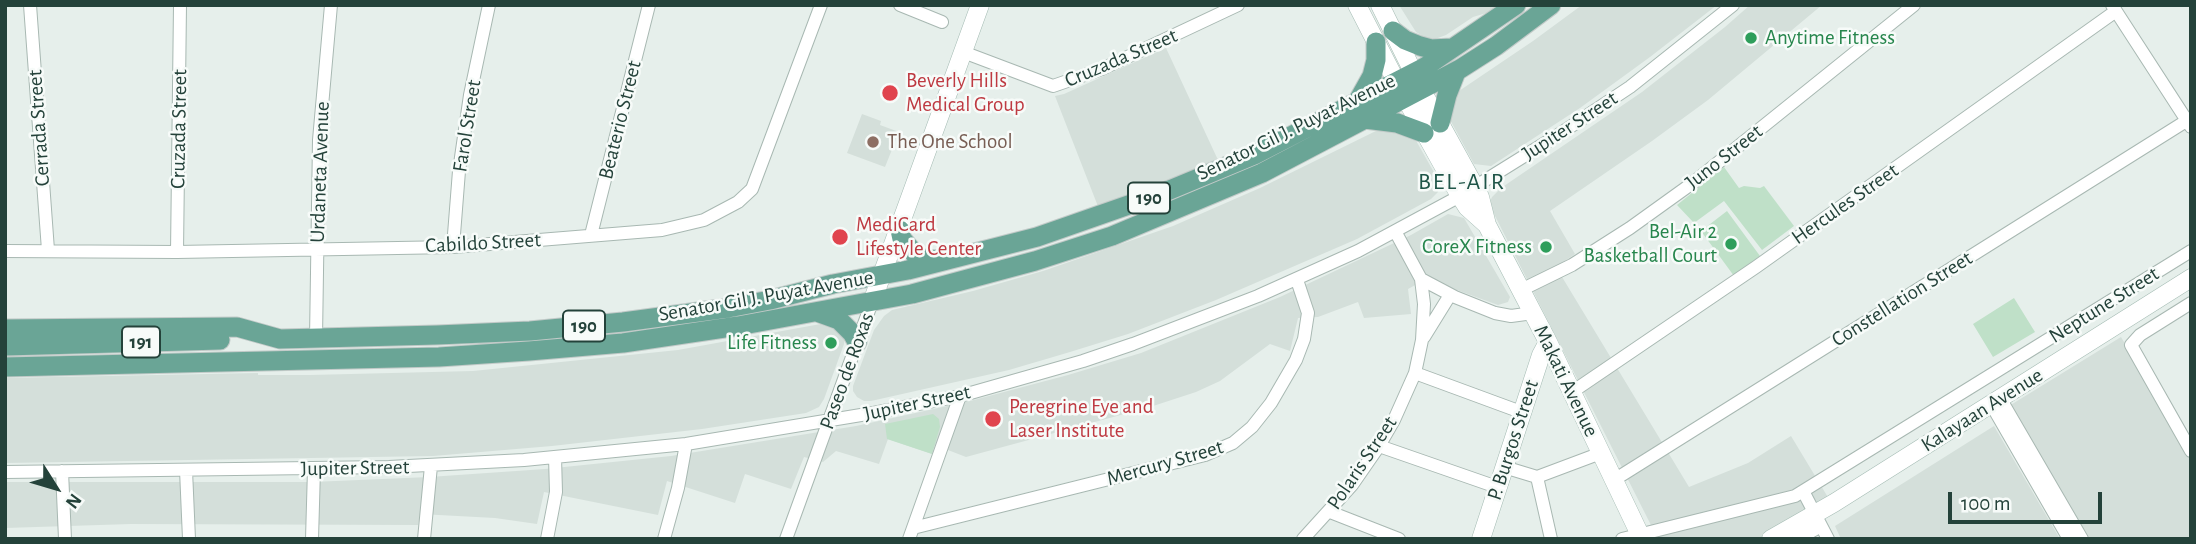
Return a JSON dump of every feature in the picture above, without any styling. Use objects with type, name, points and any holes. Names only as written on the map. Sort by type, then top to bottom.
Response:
[{"type":"main road","name":"Paseo de Roxas","points":[[872,302],[980,5]]},
{"type":"main road","name":"Makati Avenue","points":[[1357,5],[1385,36],[1468,191],[1480,197],[1487,225],[1548,342],[1614,480],[1635,537]]},
{"type":"main road","name":"Makati Avenue","points":[[1380,5],[1385,36]]},
{"type":"main road","name":"Senator Gil J. Puyat Avenue","points":[[1409,85],[1452,48],[1516,5]]},
{"type":"main road","name":"Senator Gil J. Puyat Avenue","points":[[5,329],[237,327],[281,339],[316,338],[530,331],[728,308],[882,275],[1037,237],[1160,194],[1361,110],[1409,85],[1456,72],[1551,5]]},
{"type":"main road","points":[[1452,48],[1430,48],[1385,36],[1361,110],[1397,123],[1432,128],[1456,72]]},
{"type":"main road","name":"Senator Gil J. Puyat Avenue","points":[[5,367],[439,357],[610,344],[738,326],[872,302],[990,274],[1112,236],[1262,173],[1361,110]]},
{"type":"main road","points":[[900,230],[907,247],[914,253],[934,261],[945,260]]},
{"type":"main road","name":"Kalayaan Avenue","points":[[1771,539],[1818,521],[1995,401],[2191,278]]},
{"type":"main road","points":[[816,312],[839,320],[857,342]]},
{"type":"main road","name":"191","points":[[5,361],[209,348],[281,339]]},
{"type":"main road","name":"P. Burgos Street","points":[[1481,539],[1521,412],[1548,342]]},
{"type":"main road","name":"191","points":[[5,346],[209,348],[264,360]]},
{"type":"street","name":"Cerrada Street","points":[[30,5],[48,250]]},
{"type":"street","name":"Cruzada Street","points":[[177,252],[180,5]]},
{"type":"street","name":"Urdaneta Avenue","points":[[316,338],[319,140],[331,5]]},
{"type":"street","name":"Farol Street","points":[[453,247],[459,171],[468,107],[489,5]]},
{"type":"street","name":"Beaterio Street","points":[[591,235],[649,5]]},
{"type":"street","name":"Cabildo Street","points":[[5,251],[177,252],[453,247],[676,228],[704,220],[738,202],[752,189],[821,5]]},
{"type":"street","points":[[900,5],[942,22]]},
{"type":"street","name":"Cruzada Street","points":[[963,52],[1054,86],[1102,69],[1238,5]]},
{"type":"street","name":"Jupiter Street","points":[[5,472],[431,466],[555,457],[686,444],[960,396],[1105,354],[1297,280],[1395,231],[1468,191],[1630,87],[1733,5]]},
{"type":"street","name":"Juno Street","points":[[1521,290],[1572,265],[1694,182],[1914,5]]},
{"type":"street","points":[[2114,8],[2189,122]]},
{"type":"street","name":"Hercules Street","points":[[1572,393],[1756,267],[2114,8]]},
{"type":"street","name":"Constellation Street","points":[[1614,480],[2189,122]]},
{"type":"street","name":"Polaris Street","points":[[1303,539],[1330,512],[1379,446],[1415,373],[1422,340],[1424,304],[1421,279],[1395,231]]},
{"type":"street","name":"Neptune Street","points":[[1635,537],[1795,496],[2191,251]]},
{"type":"street","points":[[1421,279],[1450,295],[1495,313],[1511,316],[1533,313]]},
{"type":"street","name":"Mercury Street","points":[[911,533],[1205,455],[1233,443],[1252,427],[1271,403],[1296,360],[1304,339],[1308,313],[1297,280]]},
{"type":"street","name":"Polaris Street","points":[[1422,340],[1450,295]]},
{"type":"street","name":"Paseo de Roxas","points":[[786,539],[872,302]]},
{"type":"street","points":[[2191,303],[2140,335],[2130,345],[2191,451]]},
{"type":"street","points":[[1415,373],[1521,412]]},
{"type":"street","points":[[911,533],[960,396]]},
{"type":"street","points":[[1995,401],[2043,483],[2082,539]]},
{"type":"street","points":[[664,539],[678,488],[686,444]]},
{"type":"street","points":[[1379,446],[1497,487]]},
{"type":"street","points":[[1504,467],[1537,477],[1601,453]]},
{"type":"street","points":[[547,539],[556,492],[555,457]]},
{"type":"street","points":[[424,539],[431,466]]},
{"type":"street","points":[[313,539],[314,469]]},
{"type":"street","points":[[186,470],[189,539]]},
{"type":"street","points":[[62,471],[65,539]]},
{"type":"street","points":[[1537,477],[1551,539]]},
{"type":"street","points":[[2043,483],[2069,539]]},
{"type":"street","points":[[1802,491],[1828,539]]},
{"type":"street","points":[[1330,512],[1383,536],[1399,539]]},
{"type":"street","name":"Kalayaan Avenue","points":[[1798,539],[1818,521]]},
{"type":"shaded area","points":[[1399,5],[1500,5],[1435,39],[1416,32]]},
{"type":"shaded area","points":[[1582,5],[1717,5],[1580,108],[1491,166],[1474,164],[1448,116],[1456,93]]},
{"type":"shaded area","points":[[1750,5],[1822,5],[1708,100],[1550,211],[1575,254],[1556,267],[1689,487],[1748,463],[1791,436],[1829,499],[1761,539],[1658,539],[1489,204],[1501,188],[1642,92]]},
{"type":"shaded area","points":[[1166,48],[1218,160],[1099,209],[1055,96]]},
{"type":"shaded area","name":"The One School","points":[[862,114],[899,132],[885,167],[847,153]]},
{"type":"shaded area","points":[[1384,127],[1414,137],[1440,183],[1438,192],[1431,199],[1357,239],[1216,300],[1128,334],[1070,352],[1009,370],[871,401],[864,401],[853,391],[874,330],[892,310],[1043,271],[1173,226],[1260,188]]},
{"type":"shaded area","points":[[1448,214],[1464,218],[1510,297],[1508,302],[1498,305],[1440,284],[1430,277],[1408,289],[1411,314],[1364,318],[1358,302],[1318,317],[1298,318],[1290,351],[1270,344],[1220,381],[1196,392],[966,457],[935,445],[932,454],[888,439],[879,464],[836,451],[823,462],[804,457],[791,489],[745,474],[735,503],[667,481],[658,515],[544,492],[537,524],[495,518],[420,514],[418,525],[131,524],[5,528],[5,482],[312,482],[429,477],[671,456],[856,426],[970,401],[1141,353],[1280,297],[1411,235]]},
{"type":"shaded area","points":[[832,324],[845,337],[844,344],[824,399],[819,407],[806,413],[702,429],[433,456],[5,463],[5,378],[473,371],[678,350]]},
{"type":"shaded area","points":[[2121,337],[2191,453],[2191,539],[2090,539],[2009,406]]},
{"type":"shaded area","points":[[1994,426],[2060,539],[1841,539],[1835,526]]},
{"type":"green space","points":[[1724,167],[1739,188],[1764,186],[1794,226],[1762,250],[1724,201],[1694,223],[1677,205]]},
{"type":"green space","name":"Bel-Air 2 Basketball Court","points":[[1727,211],[1760,256],[1734,276],[1701,231]]},
{"type":"green space","points":[[2014,298],[2035,332],[1993,357],[1973,324]]},
{"type":"green space","points":[[933,414],[939,419],[940,427],[932,454],[887,439],[885,424]]},
{"type":"place","name":"Anytime Fitness","points":[[1751,38]]},
{"type":"place","name":"Beverly Hills Medical Group","points":[[890,93]]},
{"type":"place","name":"The One School","points":[[873,142]]},
{"type":"place","name":"MediCard Lifestyle Center","points":[[840,237]]},
{"type":"place","name":"Bel-Air 2 Basketball Court","points":[[1731,244]]},
{"type":"place","name":"CoreX Fitness","points":[[1546,247]]},
{"type":"place","name":"Life Fitness","points":[[831,343]]},
{"type":"place","name":"Peregrine Eye and Laser Institute","points":[[993,419]]},
{"type":"district","name":"BEL-AIR","points":[[1462,182]]}]
